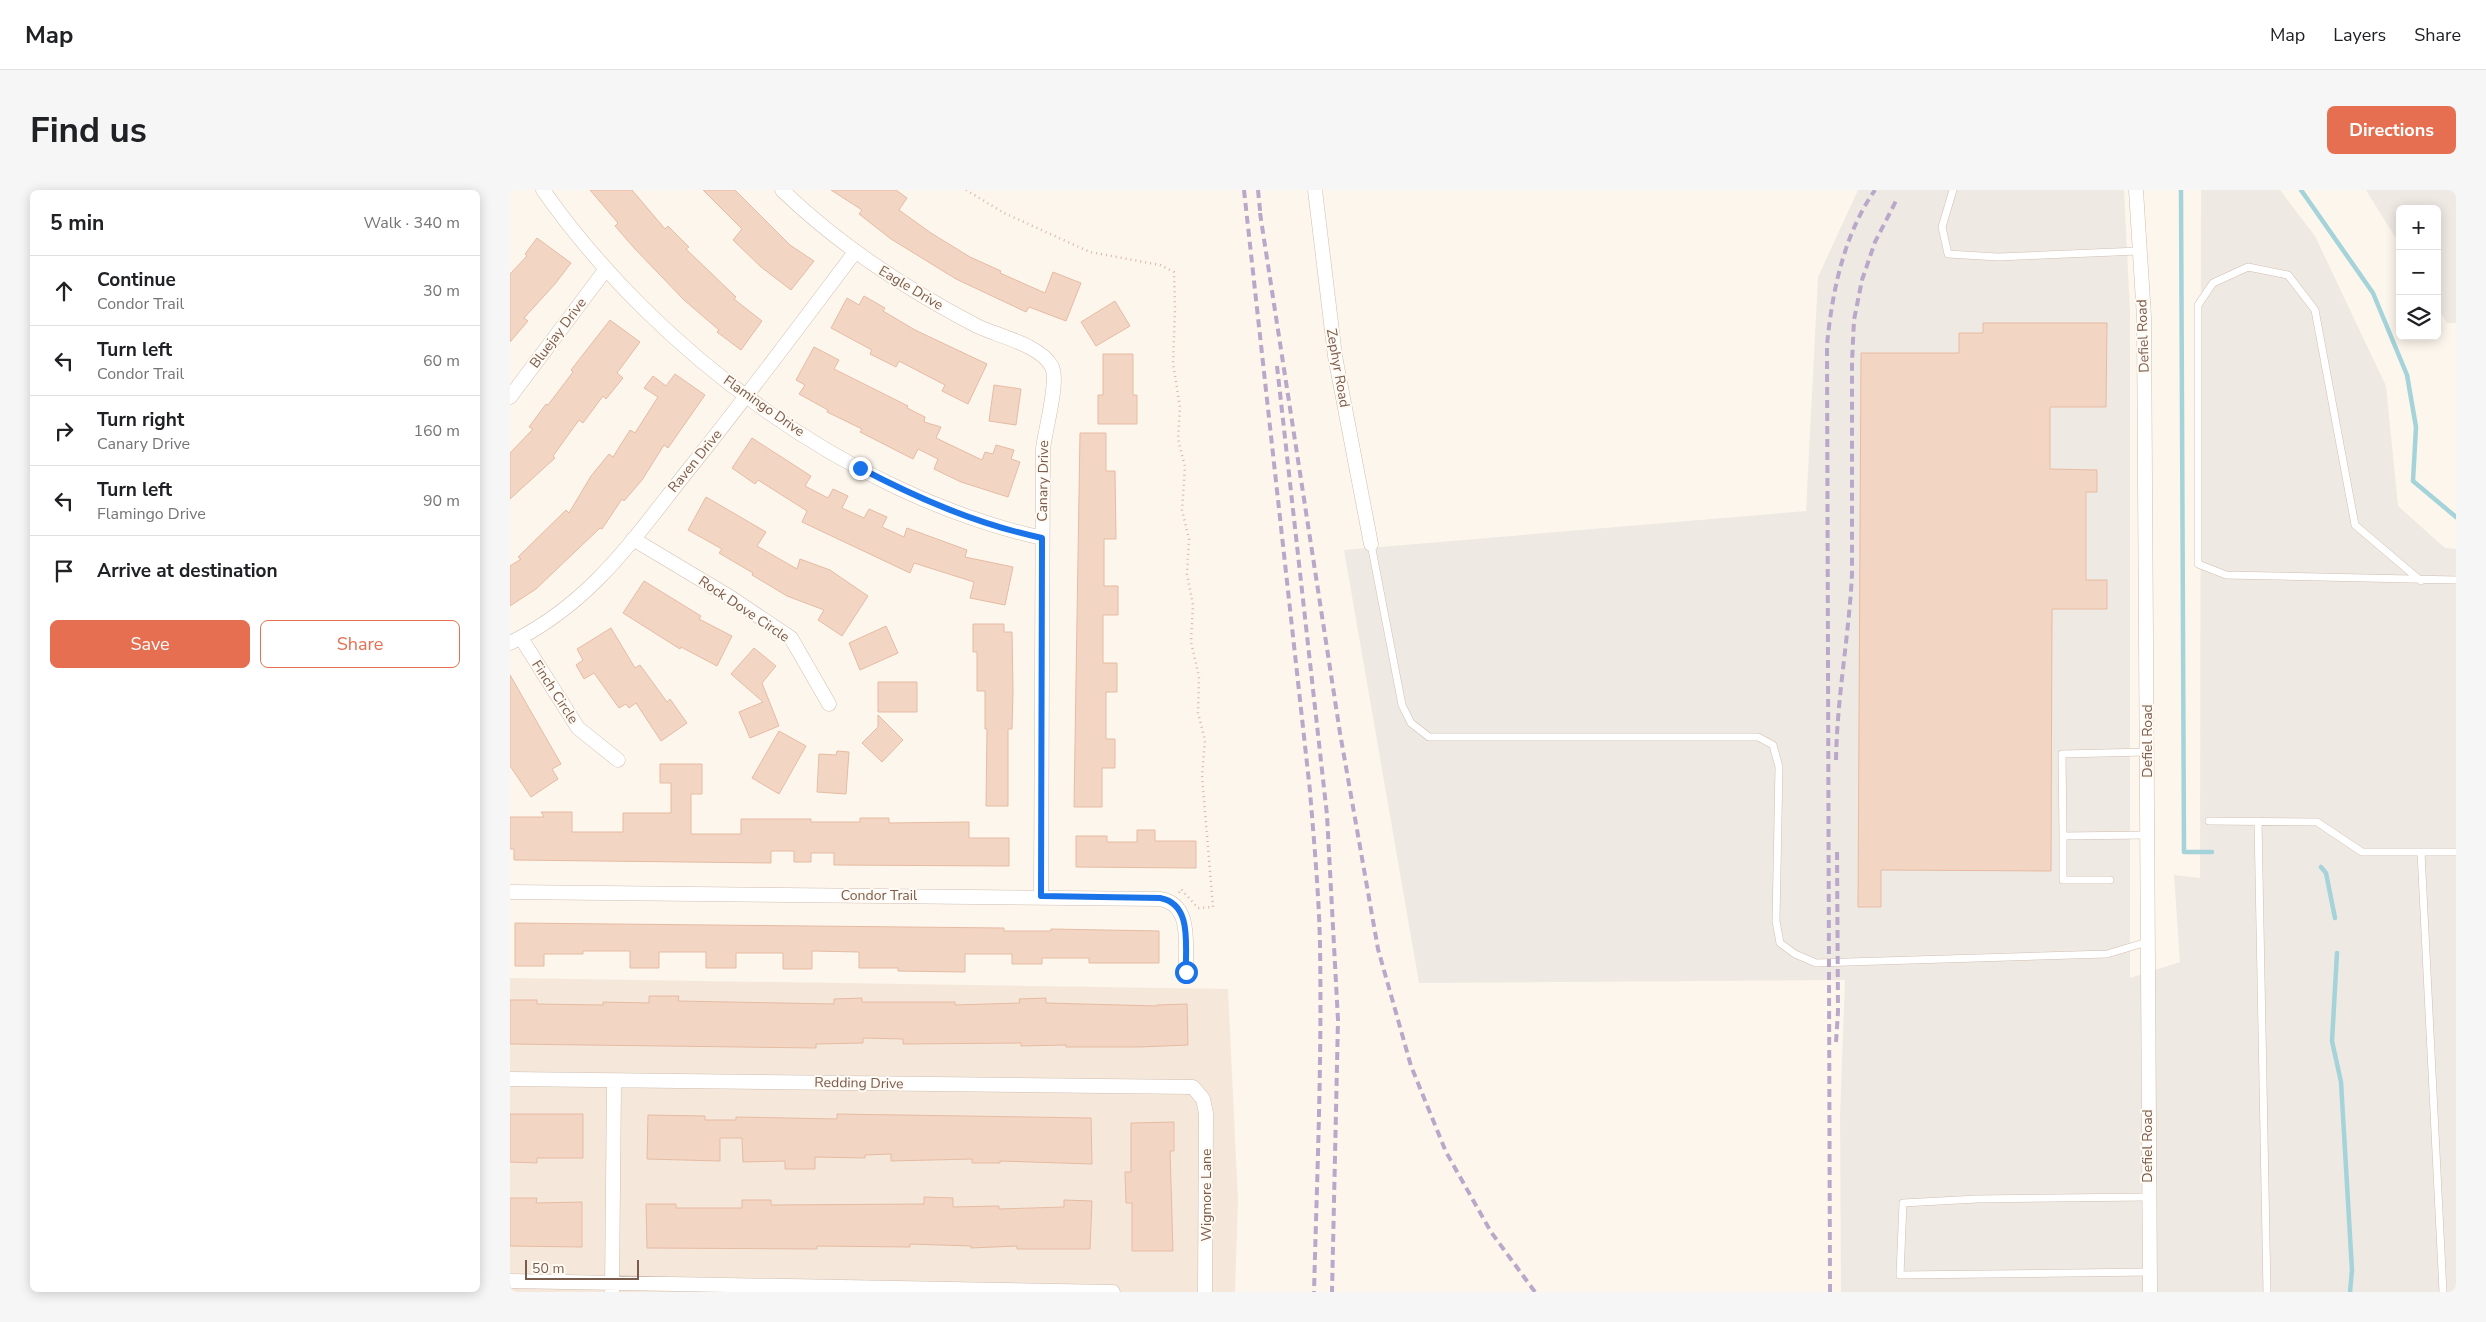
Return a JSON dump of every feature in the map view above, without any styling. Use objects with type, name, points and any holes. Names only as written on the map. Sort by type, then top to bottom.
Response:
[{"type":"street","name":"Flamingo Drive","points":[[543,190],[606,269],[696,357],[747,396],[812,440],[899,489],[940,508],[980,522],[1042,538]]},
{"type":"street","name":"Eagle Drive","points":[[782,190],[855,252],[920,295],[950,312],[1038,352],[1052,367]]},
{"type":"street","name":"Zephyr Road","points":[[1315,190],[1334,347],[1371,544]]},
{"type":"street","name":"Defiel Road","points":[[2136,190],[2144,318],[2150,1292]]},
{"type":"street","name":"Raven Drive","points":[[515,641],[556,617],[582,596],[616,562],[747,396],[855,252]]},
{"type":"street","name":"Bluejay Drive","points":[[510,397],[606,269]]},
{"type":"street","name":"Canary Drive","points":[[1041,896],[1043,449],[1055,381],[1052,367]]},
{"type":"street","name":"Rock Dove Circle","points":[[633,539],[730,597],[791,638],[829,704]]},
{"type":"street","name":"Finch Circle","points":[[515,641],[578,728],[618,760]]},
{"type":"street","name":"Condor Trail","points":[[510,892],[1041,896],[1160,898],[1175,903]]},
{"type":"street","points":[[1175,903],[1182,911],[1185,923],[1186,972]]},
{"type":"street","name":"Redding Drive","points":[[510,1079],[1193,1087],[1203,1099]]},
{"type":"street","points":[[612,1288],[614,1081]]},
{"type":"street","name":"Wigmore Lane","points":[[1203,1099],[1206,1113],[1205,1292]]},
{"type":"street","points":[[510,1281],[612,1288],[1113,1292]]},
{"type":"lane","points":[[1953,190],[1942,227],[1948,254],[1998,257],[2139,251]]},
{"type":"lane","points":[[2421,581],[2355,525],[2315,310],[2288,275],[2248,267],[2212,283],[2198,305],[2198,564],[2226,575],[2421,581],[2456,580]]},
{"type":"lane","points":[[1371,544],[1402,706],[1411,723],[1429,737],[1758,737],[1773,745],[1779,768],[1776,921],[1780,943],[1795,954],[1816,963],[2108,954],[2147,942]]},
{"type":"lane","points":[[2110,880],[2063,880],[2062,754],[2147,752]]},
{"type":"lane","points":[[2208,821],[2317,822],[2362,852],[2456,852]]},
{"type":"lane","points":[[2258,821],[2266,1292]]},
{"type":"lane","points":[[2063,836],[2146,834]]},
{"type":"lane","points":[[2421,852],[2443,1292]]},
{"type":"lane","points":[[2148,1197],[1903,1202],[1900,1275],[2150,1272]]},
{"type":"path","points":[[966,190],[1004,213],[1090,252],[1160,265],[1174,272],[1176,309],[1172,363],[1180,407],[1178,439],[1185,467],[1182,510],[1189,539],[1188,574],[1193,605],[1191,642],[1199,677],[1198,713],[1204,740],[1202,776],[1213,907],[1198,908],[1181,889],[1175,903]]},
{"type":"shaded area","points":[[1858,190],[2124,190],[2130,311],[2130,978],[2180,962],[2174,875],[2200,878],[2201,190],[2280,190],[2315,236],[2386,386],[2398,506],[2445,548],[2456,549],[2456,1292],[1841,1292],[1840,1116],[1845,980],[1419,983],[1344,550],[1806,511],[1818,277]]},
{"type":"shaded area","points":[[2366,190],[2456,190],[2456,323],[2447,323],[2441,313],[2441,205],[2396,205],[2396,239]]},
{"type":"shaded area","points":[[510,978],[1228,989],[1238,1201],[1235,1292],[510,1292]]},
{"type":"building","points":[[590,190],[632,190],[665,229],[668,226],[689,247],[686,249],[736,297],[734,299],[762,321],[741,350],[717,332],[719,330],[684,300],[635,249],[615,226],[618,223]]},
{"type":"building","points":[[703,190],[735,190],[790,245],[814,261],[791,290],[761,267],[733,240],[742,229]]},
{"type":"building","points":[[831,190],[896,190],[907,198],[899,210],[931,233],[970,257],[1001,271],[1000,273],[1045,293],[1053,272],[1081,283],[1066,321],[1029,307],[1026,312],[956,279],[891,239],[859,214],[862,210]]},
{"type":"building","points":[[537,238],[571,263],[524,318],[528,321],[510,342],[510,274],[527,256],[525,254]]},
{"type":"building","points":[[864,296],[885,308],[883,311],[915,330],[987,364],[968,404],[942,391],[945,385],[899,361],[896,367],[870,354],[872,350],[831,328],[847,298],[859,305]]},
{"type":"building","points":[[1115,301],[1130,326],[1096,346],[1081,322]]},
{"type":"building","points":[[610,320],[640,342],[617,373],[623,378],[606,399],[603,396],[583,423],[579,420],[553,456],[555,458],[510,499],[510,453],[533,429],[529,427],[573,372],[571,370]]},
{"type":"building","points":[[1983,323],[2107,323],[2106,407],[2050,407],[2050,469],[2097,470],[2097,492],[2086,492],[2086,580],[2107,580],[2107,609],[2052,609],[2051,871],[1881,870],[1881,907],[1858,907],[1861,353],[1959,353],[1959,333],[1983,333]]},
{"type":"building","points":[[814,347],[839,360],[834,369],[908,406],[907,408],[925,417],[924,422],[941,427],[936,438],[982,460],[985,452],[993,454],[996,445],[1014,450],[1011,459],[1020,462],[1008,497],[961,482],[934,469],[938,459],[918,449],[913,459],[860,432],[862,429],[827,412],[828,410],[799,394],[805,385],[796,380]]},
{"type":"building","points":[[1103,354],[1133,354],[1133,395],[1137,395],[1137,424],[1098,424],[1098,395],[1103,395]]},
{"type":"building","points":[[675,374],[705,395],[668,448],[664,445],[642,480],[624,501],[622,499],[602,529],[600,528],[536,589],[510,606],[510,566],[521,559],[518,557],[566,510],[569,513],[591,476],[609,454],[613,457],[630,430],[635,433],[658,397],[644,388],[653,376],[666,386]]},
{"type":"building","points":[[994,385],[1021,389],[1016,425],[989,421]]},
{"type":"building","points":[[1080,433],[1106,433],[1106,471],[1115,471],[1116,539],[1104,539],[1104,586],[1118,586],[1118,615],[1103,615],[1103,663],[1117,663],[1117,692],[1106,692],[1106,739],[1115,739],[1115,768],[1102,768],[1102,807],[1074,807]]},
{"type":"building","points":[[752,438],[811,476],[805,486],[828,498],[833,489],[848,496],[842,508],[864,518],[869,509],[887,517],[882,527],[904,537],[907,528],[967,550],[965,557],[1013,567],[1005,605],[970,598],[974,582],[914,563],[910,573],[802,522],[807,511],[758,480],[755,484],[732,468]]},
{"type":"building","points":[[706,497],[766,532],[757,546],[797,569],[800,559],[830,570],[868,596],[842,636],[818,620],[824,610],[787,596],[719,553],[722,549],[688,530]]},
{"type":"building","points":[[644,581],[701,616],[699,619],[732,636],[717,666],[681,647],[680,649],[623,613]]},
{"type":"building","points":[[973,624],[1004,624],[1004,632],[1012,632],[1013,691],[1012,729],[1008,729],[1008,806],[986,806],[987,729],[985,729],[985,691],[977,691],[977,652],[973,652]]},
{"type":"building","points":[[886,626],[898,653],[860,670],[849,643]]},
{"type":"building","points":[[611,628],[635,668],[640,665],[667,702],[670,699],[687,723],[661,741],[636,703],[629,708],[626,704],[619,708],[594,673],[584,679],[576,665],[583,660],[577,649]]},
{"type":"building","points":[[754,648],[776,666],[762,683],[779,726],[750,738],[739,712],[763,702],[731,674]]},
{"type":"building","points":[[510,675],[561,764],[552,769],[558,779],[531,797],[510,766]]},
{"type":"building","points":[[878,682],[917,682],[917,712],[878,712]]},
{"type":"building","points":[[878,715],[903,740],[882,762],[862,743],[878,727]]},
{"type":"building","points":[[779,731],[806,746],[779,794],[752,778]]},
{"type":"building","points":[[837,751],[849,752],[846,794],[817,792],[819,754],[836,755]]},
{"type":"building","points":[[660,764],[702,764],[702,794],[691,794],[691,834],[741,834],[741,819],[811,819],[811,822],[860,822],[860,818],[889,818],[889,823],[969,822],[969,838],[1009,838],[1009,866],[834,865],[834,853],[811,853],[811,862],[794,862],[794,851],[771,851],[771,863],[514,860],[514,849],[510,849],[510,817],[544,817],[541,812],[572,812],[572,832],[623,832],[623,813],[671,813],[671,783],[660,783]]},
{"type":"building","points":[[1137,830],[1155,830],[1155,841],[1196,841],[1196,868],[1076,867],[1076,836],[1107,836],[1107,842],[1137,842]]},
{"type":"building","points":[[515,923],[1004,928],[1004,931],[1051,931],[1051,929],[1159,931],[1159,963],[1089,963],[1089,958],[1042,958],[1042,964],[1012,964],[1012,954],[965,954],[965,972],[898,971],[898,968],[859,968],[859,952],[812,951],[812,969],[783,969],[783,953],[736,953],[736,968],[706,968],[706,952],[659,952],[659,968],[630,968],[630,951],[583,951],[583,954],[544,954],[544,966],[515,966]]},
{"type":"building","points":[[649,996],[679,996],[678,1001],[834,1004],[834,999],[862,998],[862,1002],[955,1002],[955,1005],[1020,1003],[1019,999],[1046,998],[1046,1003],[1157,1006],[1187,1004],[1188,1045],[1066,1047],[1066,1045],[1021,1046],[1021,1043],[903,1044],[903,1039],[863,1038],[863,1043],[816,1044],[816,1048],[510,1044],[510,1000],[537,1000],[537,1004],[603,1005],[603,1002],[649,1003]]},
{"type":"building","points":[[510,1114],[583,1114],[583,1158],[537,1158],[537,1163],[510,1162]]},
{"type":"building","points":[[837,1114],[1091,1118],[1092,1164],[1000,1161],[1000,1163],[972,1163],[972,1159],[891,1161],[891,1154],[865,1155],[865,1158],[815,1157],[815,1169],[785,1169],[785,1161],[743,1162],[742,1138],[720,1138],[720,1161],[647,1159],[648,1115],[705,1116],[705,1120],[736,1120],[736,1117],[837,1119]]},
{"type":"building","points":[[1174,1122],[1174,1151],[1170,1151],[1173,1251],[1132,1251],[1132,1203],[1126,1203],[1125,1172],[1131,1172],[1131,1123]]},
{"type":"building","points":[[924,1197],[953,1198],[953,1207],[999,1206],[999,1209],[1064,1207],[1064,1200],[1092,1201],[1090,1249],[1017,1249],[1017,1246],[971,1248],[971,1246],[910,1244],[910,1247],[817,1246],[817,1249],[647,1248],[646,1204],[676,1204],[676,1208],[742,1208],[742,1200],[771,1200],[771,1205],[924,1204]]},
{"type":"building","points":[[510,1198],[537,1198],[536,1203],[582,1202],[582,1247],[510,1246]]},
{"type":"waterway","points":[[2181,190],[2184,852],[2212,852]]},
{"type":"waterway","points":[[2301,190],[2373,293],[2407,375],[2416,427],[2413,481],[2456,517]]},
{"type":"waterway","points":[[2321,867],[2326,873],[2335,918]]},
{"type":"waterway","points":[[2337,953],[2332,1041],[2341,1082],[2352,1270],[2350,1292]]},
{"type":"railway","points":[[1244,190],[1310,791],[1317,888],[1320,946],[1320,1032],[1314,1292]]},
{"type":"railway","points":[[1258,190],[1261,220]]},
{"type":"railway","points":[[1830,1292],[1827,345],[1832,305],[1841,264],[1855,225],[1875,190]]},
{"type":"railway","points":[[1836,760],[1838,713],[1852,574],[1852,362],[1854,320],[1862,280],[1875,242],[1897,199]]},
{"type":"railway","points":[[1260,213],[1340,733],[1378,949],[1411,1066],[1446,1152],[1491,1232],[1535,1292]]},
{"type":"railway","points":[[1277,366],[1327,815],[1338,1020],[1332,1292]]},
{"type":"railway","points":[[1836,1042],[1838,1012],[1837,847]]},
{"type":"route","points":[[860,468],[940,508],[980,522],[1042,538],[1041,896],[1160,898],[1175,903],[1182,911],[1185,923],[1186,972]]}]
